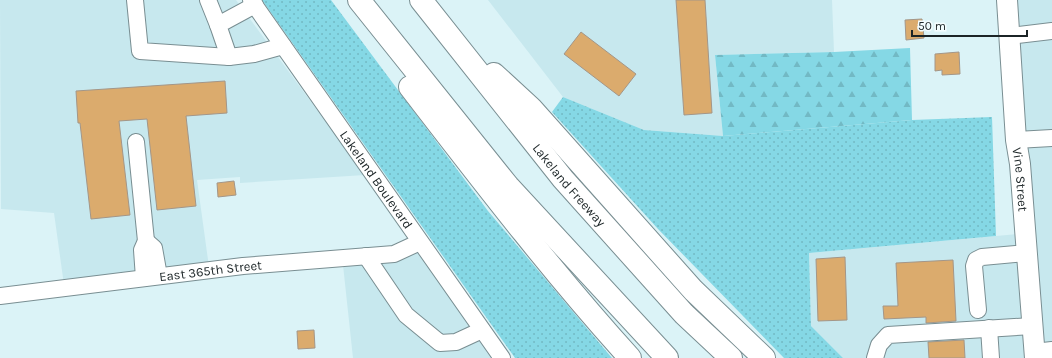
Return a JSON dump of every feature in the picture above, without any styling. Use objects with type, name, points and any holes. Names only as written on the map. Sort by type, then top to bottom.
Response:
[{"type":"highway","points":[[354,0],[398,72],[501,205],[630,358]]},
{"type":"highway","points":[[359,0],[508,186],[667,358]]},
{"type":"highway","name":"Lakeland Freeway","points":[[421,0],[563,179],[684,314],[731,358]]},
{"type":"highway","points":[[444,28],[531,108],[693,290],[764,358]]},
{"type":"main road","name":"Vine Street","points":[[1007,0],[1016,140],[1020,164],[1032,326],[1040,353]]},
{"type":"street","points":[[135,0],[140,51],[229,57],[254,54],[283,46]]},
{"type":"street","points":[[208,0],[229,57]]},
{"type":"street","points":[[218,25],[253,3]]},
{"type":"street","name":"Lakeland Boulevard","points":[[253,3],[502,358]]},
{"type":"street","points":[[1010,36],[1052,31]]},
{"type":"street","points":[[1016,140],[1052,138]]},
{"type":"street","points":[[136,142],[146,241],[154,248],[152,277]]},
{"type":"street","name":"East 365th Street","points":[[0,296],[243,266],[394,254],[420,242]]},
{"type":"street","points":[[978,310],[974,266],[976,260],[1026,253]]},
{"type":"street","points":[[366,256],[406,315],[440,343],[456,342],[482,330]]},
{"type":"street","points":[[874,358],[880,345],[888,335],[1032,326]]},
{"type":"street","points":[[989,328],[991,358]]},
{"type":"shaded area","points":[[0,0],[236,0],[365,175],[240,183],[240,177],[197,180],[209,267],[64,285],[54,213],[1,209]]},
{"type":"shaded area","points":[[488,0],[832,0],[834,52],[715,55],[723,136],[644,130],[563,97]]},
{"type":"shaded area","points":[[1011,0],[1052,0],[1052,27],[1014,32]]},
{"type":"shaded area","points":[[1052,35],[1052,358],[1040,358],[1015,39]]},
{"type":"shaded area","points":[[1018,234],[1027,358],[843,358],[811,326],[809,253]]},
{"type":"shaded area","points":[[418,249],[494,358],[353,358],[343,265]]},
{"type":"green space","points":[[262,0],[331,0],[488,211],[612,358],[515,358]]},
{"type":"green space","points":[[910,48],[912,120],[723,136],[715,55],[834,52]]},
{"type":"green space","points":[[563,97],[644,130],[723,136],[912,120],[992,117],[996,236],[809,253],[811,326],[843,358],[784,358],[658,229],[552,112]]},
{"type":"building","points":[[676,0],[705,0],[712,113],[684,115]]},
{"type":"building","points":[[922,19],[924,38],[906,40],[905,20]]},
{"type":"building","points":[[581,32],[636,74],[619,96],[564,54]]},
{"type":"building","points":[[959,52],[960,74],[942,75],[942,70],[935,71],[935,54]]},
{"type":"building","points":[[225,81],[227,113],[186,116],[196,206],[157,210],[147,119],[119,121],[130,215],[91,219],[80,123],[78,123],[76,91]]},
{"type":"building","points":[[234,181],[236,195],[218,197],[217,183]]},
{"type":"building","points":[[845,257],[847,320],[818,321],[816,259]]},
{"type":"building","points":[[953,260],[956,321],[926,323],[926,317],[884,319],[883,306],[898,306],[896,263]]},
{"type":"building","points":[[314,330],[315,348],[298,349],[297,331]]},
{"type":"building","points":[[964,340],[965,358],[929,358],[928,342]]}]
